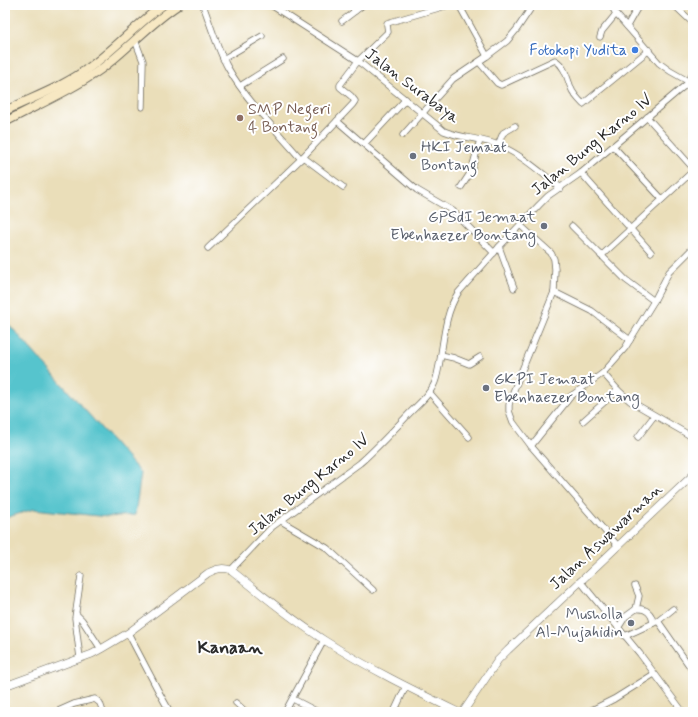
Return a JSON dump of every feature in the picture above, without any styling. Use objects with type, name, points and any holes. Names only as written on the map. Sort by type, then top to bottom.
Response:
[{"type":"main road","points":[[72,82],[163,5]]},
{"type":"main road","points":[[5,122],[57,90],[100,70],[178,5]]},
{"type":"main road","points":[[5,111],[57,90]]},
{"type":"street","points":[[203,5],[224,59],[240,86],[302,158],[343,187]]},
{"type":"street","name":"Jalan Surabaya","points":[[271,5],[358,61],[439,127],[450,133],[498,145],[520,157],[561,188]]},
{"type":"street","points":[[351,5],[355,11]]},
{"type":"street","points":[[342,21],[363,5]]},
{"type":"street","points":[[208,248],[302,158],[353,104],[355,101],[354,98],[343,90],[340,85],[358,61],[388,32],[386,25],[387,23],[449,5]]},
{"type":"street","points":[[459,5],[487,56]]},
{"type":"street","points":[[403,135],[453,80],[502,45],[511,36],[533,5]]},
{"type":"street","points":[[612,5],[616,14],[659,63],[691,83],[693,72]]},
{"type":"street","points":[[627,26],[639,5]]},
{"type":"street","points":[[674,5],[693,23]]},
{"type":"street","points":[[600,37],[602,31],[616,14]]},
{"type":"street","points":[[224,59],[262,36]]},
{"type":"street","points":[[135,40],[143,61],[142,107]]},
{"type":"street","points":[[479,62],[497,83],[501,85],[555,60],[566,75],[572,92],[583,104],[648,50]]},
{"type":"street","points":[[240,86],[283,59]]},
{"type":"street","name":"Jalan Bung Karno IV","points":[[231,570],[280,521],[360,463],[429,392],[436,380],[449,315],[454,299],[520,224],[548,196],[581,173],[647,117],[691,83]]},
{"type":"street","points":[[364,144],[406,99]]},
{"type":"street","points":[[647,117],[693,168]]},
{"type":"street","points":[[337,121],[420,192],[453,212],[494,253]]},
{"type":"street","points":[[498,145],[504,133],[515,126]]},
{"type":"street","points":[[461,187],[471,172],[480,140]]},
{"type":"street","points":[[613,146],[662,199]]},
{"type":"street","points":[[601,256],[693,171]]},
{"type":"street","points":[[581,173],[651,252]]},
{"type":"street","points":[[520,224],[548,249],[553,256],[555,269],[554,292],[509,405],[510,417],[531,446],[618,546]]},
{"type":"street","points":[[572,226],[626,280],[654,300]]},
{"type":"street","points":[[499,248],[514,288]]},
{"type":"street","points":[[531,446],[574,393],[603,373],[625,348],[654,300],[668,272],[693,248]]},
{"type":"street","points":[[554,292],[592,311],[630,340]]},
{"type":"street","points":[[441,355],[469,364],[480,357]]},
{"type":"street","points":[[603,373],[630,401],[689,435]]},
{"type":"street","points":[[583,421],[618,390]]},
{"type":"street","points":[[429,392],[469,436]]},
{"type":"street","points":[[638,437],[654,416]]},
{"type":"street","name":"Jalan Aswawarman","points":[[463,712],[498,660],[693,475]]},
{"type":"street","points":[[280,521],[327,548],[373,590]]},
{"type":"street","points":[[5,686],[101,649],[128,634],[208,572],[221,568],[231,570],[292,618],[324,640],[406,686],[458,712]]},
{"type":"street","points":[[80,658],[75,623],[81,576]]},
{"type":"street","points":[[580,581],[625,636],[683,712]]},
{"type":"street","points":[[635,586],[639,596],[636,609]]},
{"type":"street","points":[[618,628],[625,617],[636,609],[645,609],[693,671]]},
{"type":"street","points":[[625,636],[656,622],[673,610]]},
{"type":"street","points":[[76,614],[82,620],[101,649]]},
{"type":"street","points":[[128,634],[170,712]]},
{"type":"street","points":[[285,712],[324,640]]},
{"type":"street","points":[[589,712],[614,699],[654,674]]},
{"type":"street","points":[[394,712],[406,686]]},
{"type":"street","points":[[293,699],[318,712]]},
{"type":"street","points":[[56,712],[74,704],[98,700],[103,712]]},
{"type":"street","points":[[236,703],[246,712]]},
{"type":"water","points":[[5,320],[141,473],[135,515],[107,517],[34,509],[5,518]]},
{"type":"place","name":"Fotokopi Yudita","points":[[635,50]]},
{"type":"place","name":"SMP Negeri 4 Bontang","points":[[240,118]]},
{"type":"place","name":"HKI Jemaat Bontang","points":[[413,156]]},
{"type":"place","name":"GPSdI Jemaat Ebenhaezer Bontang","points":[[544,226]]},
{"type":"place","name":"GKPI Jemaat Ebenhaezer Bontang","points":[[486,388]]},
{"type":"place","name":"Musholla Al-Mujahidin","points":[[631,623]]},
{"type":"district","name":"Kanaan","points":[[230,648]]}]
